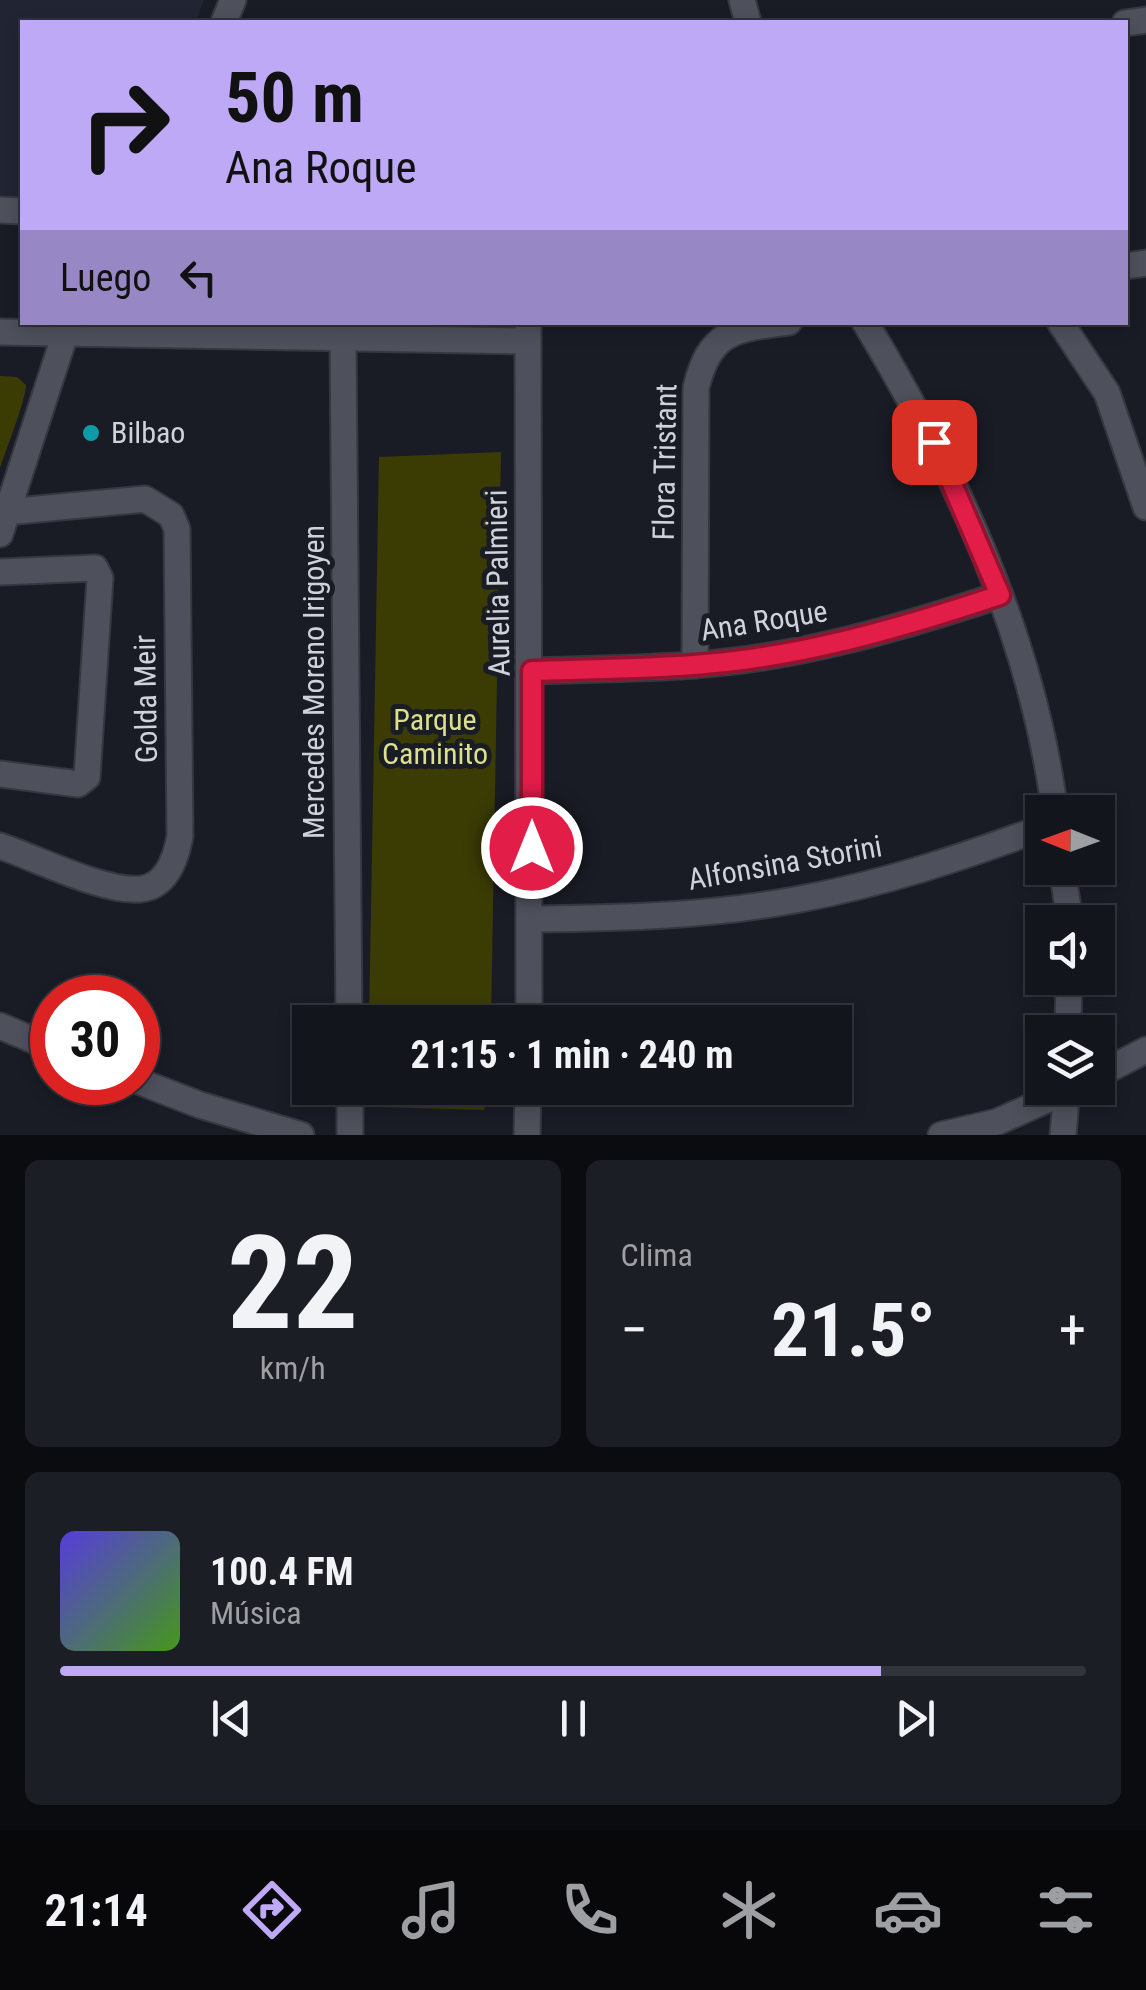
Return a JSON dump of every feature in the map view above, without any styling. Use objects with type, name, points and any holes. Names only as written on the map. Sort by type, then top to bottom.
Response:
[{"type":"street","name":"Flora Tristant","points":[[696,665],[696,388],[712,346],[735,330],[769,325]]},
{"type":"street","points":[[867,325],[920,412],[1000,595],[1018,642],[1053,795]]},
{"type":"street","points":[[1062,325],[1107,393],[1146,507]]},
{"type":"street","points":[[3,523],[67,328]]},
{"type":"street","points":[[0,332],[67,328],[344,341],[527,332]]},
{"type":"street","name":"Aurelia Palmieri","points":[[527,332],[532,671],[530,1005]]},
{"type":"street","name":"Mercedes Moreno Irigoyen","points":[[344,341],[349,1005]]},
{"type":"street","name":"Golda Meir","points":[[0,846],[120,888],[142,889],[168,873],[180,836],[177,529],[171,515],[145,498],[3,523]]},
{"type":"street","points":[[0,572],[94,568],[100,578],[87,777],[78,784],[0,774]]},
{"type":"street","name":"Ana Roque","points":[[532,671],[696,665],[850,640],[1000,595]]},
{"type":"street","name":"Alfonsina Storini","points":[[532,920],[666,917],[800,900],[930,868],[1025,834]]},
{"type":"street","points":[[0,1026],[30,1039]]},
{"type":"street","points":[[1115,1066],[1146,1050]]},
{"type":"street","points":[[160,1088],[301,1135]]},
{"type":"street","points":[[350,1105],[350,1135]]},
{"type":"street","points":[[527,1135],[528,1105]]},
{"type":"street","points":[[941,1135],[997,1122],[1034,1105]]},
{"type":"street","points":[[1062,1135],[1067,1105]]},
{"type":"shaded area","points":[[0,0],[204,0],[196,20],[20,20],[20,200],[0,195]]},
{"type":"green space","points":[[0,376],[17,377],[26,385],[0,468]]},
{"type":"green space","name":"Parque Caminito","points":[[501,452],[491,1005],[369,1005],[379,457]]},
{"type":"green space","points":[[380,1105],[485,1105],[484,1110]]},
{"type":"place","name":"Bilbao","points":[[91,433]]},
{"type":"route","points":[[532,848],[532,671],[696,665],[773,655],[850,640],[1000,595],[934,442]]}]
